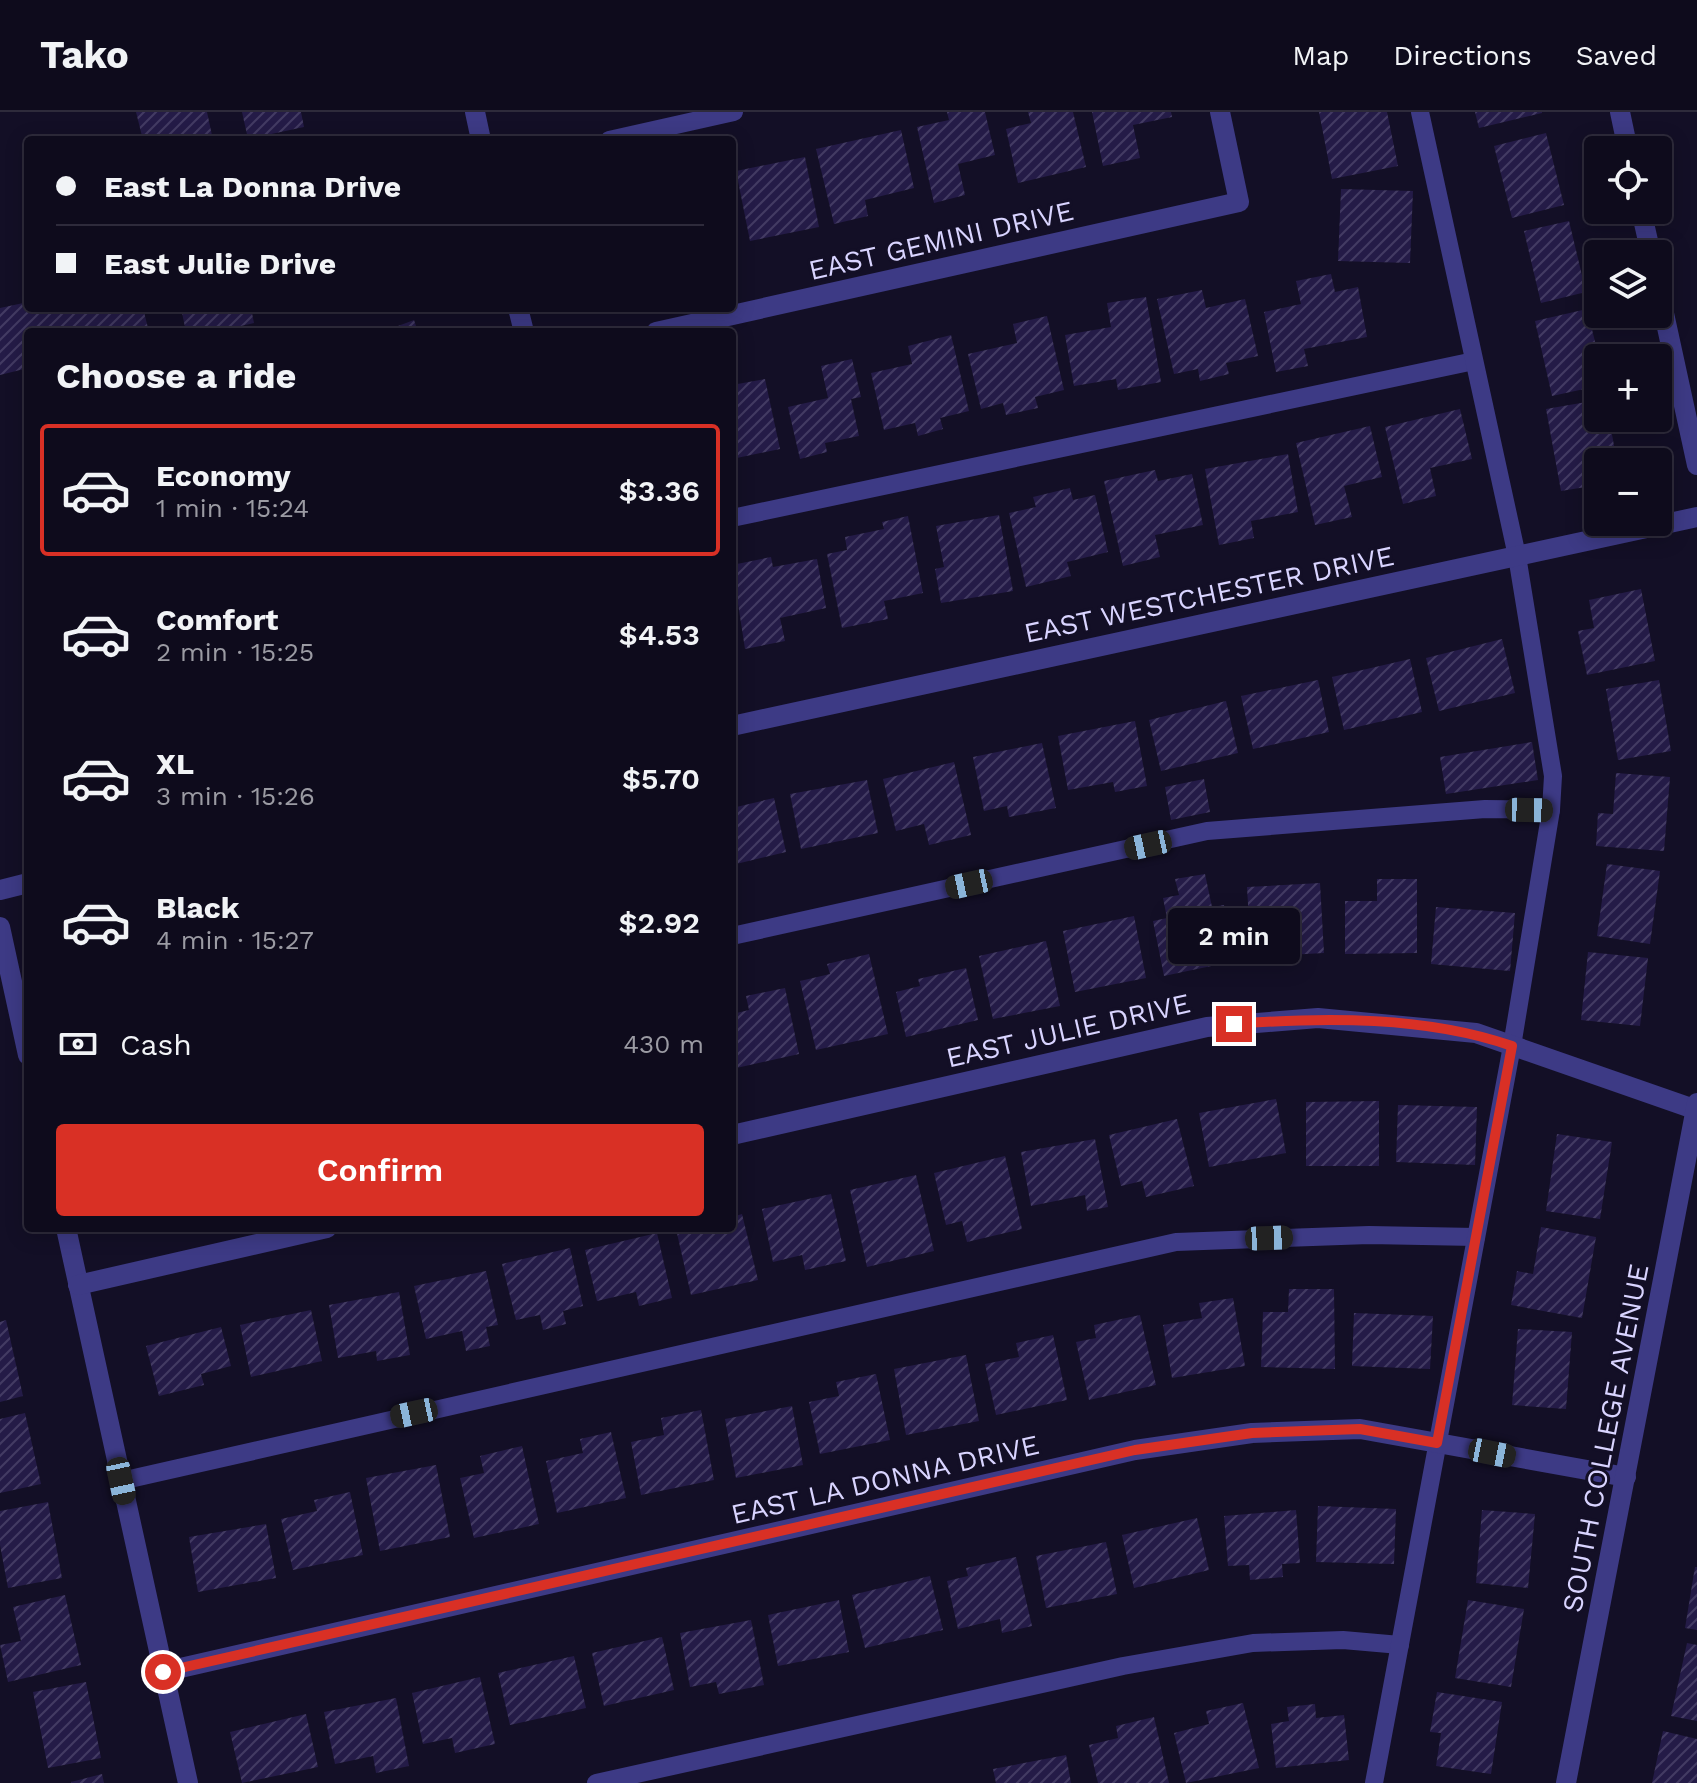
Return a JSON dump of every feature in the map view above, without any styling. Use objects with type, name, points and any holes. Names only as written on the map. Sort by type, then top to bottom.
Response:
[{"type":"street","points":[[475,112],[480,136]]},
{"type":"street","name":"EAST GEMINI DRIVE","points":[[674,328],[1239,202],[1220,112]]},
{"type":"street","points":[[1620,112],[1625,136]]},
{"type":"street","points":[[1667,328],[1697,465]]},
{"type":"street","name":"EAST WESTCHESTER DRIVE","points":[[736,725],[1697,517]]},
{"type":"street","points":[[0,890],[24,884]]},
{"type":"street","points":[[0,927],[24,1037]]},
{"type":"street","name":"EAST JULIE DRIVE","points":[[736,1134],[1207,1027],[1318,1018],[1476,1033],[1696,1108]]},
{"type":"street","name":"SOUTH COLLEGE AVENUE","points":[[1566,1783],[1696,1108]]},
{"type":"street","points":[[67,1232],[188,1783]]},
{"type":"street","points":[[78,1285],[310,1232]]},
{"type":"street","name":"EAST LA DONNA DRIVE","points":[[163,1672],[1135,1450],[1252,1433],[1360,1429],[1626,1477]]},
{"type":"lane","points":[[627,136],[734,112]]},
{"type":"lane","points":[[1374,1783],[1512,1046],[1551,810],[1553,776],[1517,556],[1420,112]]},
{"type":"lane","points":[[736,517],[1474,361]]},
{"type":"lane","points":[[736,935],[1207,831],[1485,809],[1551,810]]},
{"type":"lane","points":[[121,1481],[1176,1242],[1369,1235],[1476,1237]]},
{"type":"lane","points":[[596,1783],[1123,1666],[1253,1643],[1343,1640],[1400,1645]]},
{"type":"building","points":[[136,112],[207,112],[212,136],[142,136]]},
{"type":"building","points":[[242,112],[301,112],[304,127],[247,136]]},
{"type":"building","points":[[947,112],[985,112],[995,155],[958,164],[965,195],[934,203],[917,127],[949,120]]},
{"type":"building","points":[[1028,112],[1073,112],[1086,167],[1018,183],[1006,129],[1031,123]]},
{"type":"building","points":[[1092,112],[1171,112],[1172,117],[1133,125],[1140,158],[1103,166]]},
{"type":"building","points":[[1319,112],[1387,112],[1398,166],[1332,179]]},
{"type":"building","points":[[1475,112],[1542,112],[1542,113],[1479,128]]},
{"type":"building","points":[[901,130],[914,188],[865,200],[868,216],[834,224],[816,149]]},
{"type":"building","points":[[1546,133],[1564,205],[1512,218],[1494,146]]},
{"type":"building","points":[[805,157],[819,227],[750,241],[736,171]]},
{"type":"building","points":[[1341,189],[1413,191],[1410,263],[1338,261]]},
{"type":"building","points":[[1569,221],[1584,292],[1541,303],[1524,231]]},
{"type":"building","points":[[1331,274],[1335,292],[1358,287],[1367,337],[1304,349],[1308,366],[1276,372],[1264,312],[1301,304],[1296,281]]},
{"type":"building","points":[[1202,290],[1206,308],[1245,299],[1258,356],[1226,363],[1229,374],[1200,381],[1198,369],[1174,374],[1157,299]]},
{"type":"building","points":[[1146,297],[1161,382],[1118,390],[1116,379],[1074,386],[1065,335],[1111,327],[1107,303]]},
{"type":"building","points":[[24,303],[24,312],[144,312],[148,328],[24,328],[24,369],[0,375],[0,308]]},
{"type":"building","points":[[1584,310],[1584,328],[1592,328],[1596,344],[1584,344],[1584,389],[1552,396],[1535,321]]},
{"type":"building","points":[[182,312],[252,312],[254,323],[232,328],[185,328]]},
{"type":"building","points":[[1047,316],[1064,390],[1035,397],[1038,408],[1006,415],[1003,403],[981,409],[968,354],[1017,343],[1013,324]]},
{"type":"building","points":[[414,320],[417,328],[393,328]]},
{"type":"building","points":[[951,335],[969,411],[940,418],[943,429],[918,436],[915,423],[884,430],[871,373],[912,364],[908,346]]},
{"type":"building","points":[[852,359],[861,397],[851,399],[859,436],[825,443],[827,452],[800,459],[788,407],[828,398],[821,366]]},
{"type":"building","points":[[765,379],[780,449],[736,458],[736,384]]},
{"type":"building","points":[[1584,402],[1584,432],[1612,432],[1614,448],[1584,448],[1584,487],[1561,491],[1546,409]]},
{"type":"building","points":[[1460,409],[1472,459],[1430,468],[1436,496],[1403,504],[1385,427]]},
{"type":"building","points":[[1370,426],[1382,477],[1344,486],[1352,517],[1315,525],[1296,443]]},
{"type":"building","points":[[1288,454],[1298,512],[1251,521],[1254,538],[1219,545],[1205,469]]},
{"type":"building","points":[[1155,470],[1158,481],[1192,474],[1203,525],[1155,535],[1160,557],[1123,566],[1104,481]]},
{"type":"building","points":[[1070,488],[1073,500],[1095,495],[1108,552],[1067,562],[1071,576],[1026,587],[1009,513],[1036,507],[1033,497]]},
{"type":"building","points":[[999,515],[1013,591],[941,603],[935,569],[944,567],[936,526]]},
{"type":"building","points":[[908,516],[923,593],[884,601],[888,619],[842,628],[827,554],[847,550],[845,537],[884,529],[882,522]]},
{"type":"building","points":[[771,557],[773,567],[817,559],[826,608],[780,618],[785,641],[745,649],[736,591],[736,564]]},
{"type":"building","points":[[1641,589],[1655,661],[1587,675],[1578,631],[1594,628],[1589,600]]},
{"type":"building","points":[[1502,639],[1515,693],[1439,711],[1426,658]]},
{"type":"building","points":[[1410,659],[1422,712],[1344,730],[1332,677]]},
{"type":"building","points":[[1318,680],[1329,732],[1253,749],[1241,696]]},
{"type":"building","points":[[1659,680],[1671,751],[1618,760],[1606,689]]},
{"type":"building","points":[[1226,701],[1238,753],[1161,771],[1149,720]]},
{"type":"building","points":[[1135,721],[1147,786],[1115,792],[1113,782],[1068,790],[1058,736]]},
{"type":"building","points":[[1532,742],[1538,780],[1446,794],[1440,757]]},
{"type":"building","points":[[1042,743],[1056,808],[1009,817],[1007,806],[984,811],[973,757]]},
{"type":"building","points":[[954,762],[971,835],[929,845],[924,824],[896,831],[883,779]]},
{"type":"building","points":[[1616,773],[1670,777],[1664,851],[1596,846],[1598,813],[1613,814]]},
{"type":"building","points":[[1204,779],[1210,812],[1171,820],[1165,787]]},
{"type":"building","points":[[867,780],[878,833],[801,849],[790,794]]},
{"type":"building","points":[[774,798],[786,852],[736,864],[736,807]]},
{"type":"building","points":[[1607,864],[1660,871],[1650,944],[1597,936]]},
{"type":"building","points":[[1205,874],[1212,907],[1224,905],[1235,961],[1164,976],[1153,921],[1167,918],[1163,898],[1179,895],[1175,879]]},
{"type":"building","points":[[1377,879],[1417,879],[1417,953],[1345,954],[1345,901],[1377,901]]},
{"type":"building","points":[[1320,883],[1324,953],[1251,957],[1247,887]]},
{"type":"building","points":[[1436,907],[1515,913],[1510,971],[1431,964]]},
{"type":"building","points":[[1134,916],[1146,978],[1075,992],[1063,931]]},
{"type":"building","points":[[1046,941],[1060,1006],[993,1019],[979,956]]},
{"type":"building","points":[[1588,952],[1648,958],[1640,1026],[1581,1020]]},
{"type":"building","points":[[869,954],[888,1034],[816,1050],[800,981],[830,974],[827,964]]},
{"type":"building","points":[[966,968],[978,1020],[906,1037],[896,992],[920,986],[918,979]]},
{"type":"building","points":[[785,988],[799,1054],[736,1068],[736,1013],[749,1010],[746,996]]},
{"type":"building","points":[[1276,1099],[1286,1153],[1209,1167],[1199,1113]]},
{"type":"building","points":[[1379,1101],[1379,1166],[1306,1166],[1306,1102]]},
{"type":"building","points":[[1398,1105],[1477,1107],[1475,1165],[1396,1162]]},
{"type":"building","points":[[1177,1119],[1194,1186],[1146,1197],[1142,1181],[1121,1186],[1109,1135]]},
{"type":"building","points":[[1557,1134],[1612,1142],[1600,1219],[1546,1211]]},
{"type":"building","points":[[1095,1139],[1108,1207],[1087,1211],[1085,1195],[1031,1206],[1021,1152]]},
{"type":"building","points":[[1005,1156],[1022,1229],[967,1242],[962,1221],[946,1225],[934,1173]]},
{"type":"building","points":[[916,1175],[934,1251],[867,1267],[850,1190]]},
{"type":"building","points":[[831,1194],[846,1261],[805,1270],[802,1255],[773,1262],[762,1209]]},
{"type":"building","points":[[742,1214],[758,1280],[691,1295],[677,1232],[736,1232],[736,1216]]},
{"type":"building","points":[[1541,1227],[1596,1237],[1582,1318],[1511,1305],[1517,1271],[1533,1274]]},
{"type":"building","points":[[657,1233],[672,1298],[639,1306],[636,1292],[597,1301],[585,1250]]},
{"type":"building","points":[[570,1248],[583,1306],[563,1311],[566,1324],[543,1330],[540,1315],[516,1320],[502,1264]]},
{"type":"building","points":[[486,1271],[498,1325],[486,1327],[490,1346],[466,1351],[462,1331],[426,1339],[414,1286]]},
{"type":"building","points":[[1289,1289],[1334,1289],[1335,1369],[1261,1367],[1263,1312],[1288,1312]]},
{"type":"building","points":[[399,1292],[410,1355],[377,1361],[376,1351],[338,1358],[329,1305]]},
{"type":"building","points":[[1233,1298],[1245,1366],[1172,1378],[1163,1325],[1202,1318],[1199,1303]]},
{"type":"building","points":[[311,1310],[322,1361],[251,1377],[240,1325]]},
{"type":"building","points":[[1354,1313],[1433,1316],[1430,1369],[1352,1366]]},
{"type":"building","points":[[1140,1315],[1156,1385],[1089,1400],[1076,1342],[1096,1338],[1094,1325]]},
{"type":"building","points":[[6,1320],[23,1396],[0,1402],[0,1322]]},
{"type":"building","points":[[221,1327],[231,1366],[201,1374],[204,1385],[159,1396],[146,1346]]},
{"type":"building","points":[[1518,1329],[1572,1332],[1566,1409],[1512,1405]]},
{"type":"building","points":[[1053,1335],[1067,1400],[996,1415],[985,1364],[1019,1357],[1016,1343]]},
{"type":"building","points":[[966,1355],[979,1421],[906,1435],[894,1369]]},
{"type":"building","points":[[876,1374],[890,1440],[820,1454],[809,1402],[839,1396],[836,1382]]},
{"type":"building","points":[[792,1406],[803,1465],[736,1478],[725,1419]]},
{"type":"building","points":[[701,1410],[714,1480],[641,1495],[631,1442],[664,1435],[661,1418]]},
{"type":"building","points":[[25,1413],[41,1484],[0,1493],[0,1419]]},
{"type":"building","points":[[611,1432],[626,1498],[557,1513],[546,1461],[583,1453],[580,1439]]},
{"type":"building","points":[[522,1446],[539,1524],[474,1538],[460,1478],[484,1473],[480,1456]]},
{"type":"building","points":[[436,1465],[450,1537],[380,1551],[366,1478]]},
{"type":"building","points":[[350,1492],[363,1555],[293,1570],[281,1519],[317,1511],[314,1500]]},
{"type":"building","points":[[48,1502],[62,1578],[8,1588],[0,1545],[0,1511]]},
{"type":"building","points":[[1318,1506],[1396,1509],[1394,1564],[1316,1562]]},
{"type":"building","points":[[1296,1510],[1300,1563],[1282,1564],[1283,1577],[1250,1580],[1249,1565],[1228,1566],[1224,1516]]},
{"type":"building","points":[[1482,1510],[1535,1514],[1528,1588],[1476,1583]]},
{"type":"building","points":[[1197,1518],[1209,1570],[1134,1588],[1122,1535]]},
{"type":"building","points":[[266,1524],[276,1578],[198,1592],[189,1537]]},
{"type":"building","points":[[1106,1542],[1117,1594],[1046,1608],[1036,1556]]},
{"type":"building","points":[[1016,1557],[1032,1626],[1002,1633],[1000,1619],[958,1629],[947,1581],[968,1576],[966,1568]]},
{"type":"building","points":[[1697,1567],[1697,1630],[1685,1628]]},
{"type":"building","points":[[930,1576],[943,1630],[865,1648],[852,1595]]},
{"type":"building","points":[[65,1595],[81,1665],[8,1682],[0,1645],[21,1641],[13,1607]]},
{"type":"building","points":[[839,1600],[849,1652],[778,1666],[768,1615]]},
{"type":"building","points":[[1468,1600],[1524,1609],[1511,1687],[1455,1678]]},
{"type":"building","points":[[751,1620],[764,1685],[719,1694],[716,1682],[690,1687],[680,1633]]},
{"type":"building","points":[[662,1637],[674,1690],[604,1706],[592,1653]]},
{"type":"building","points":[[1687,1643],[1697,1645],[1697,1721],[1671,1716]]},
{"type":"building","points":[[574,1656],[586,1708],[510,1725],[498,1673]]},
{"type":"building","points":[[480,1677],[495,1744],[455,1753],[452,1738],[423,1744],[412,1693]]},
{"type":"building","points":[[86,1682],[101,1758],[48,1768],[33,1692]]},
{"type":"building","points":[[1437,1692],[1502,1702],[1491,1774],[1436,1766],[1441,1733],[1430,1732]]},
{"type":"building","points":[[396,1698],[409,1766],[376,1773],[373,1756],[335,1764],[324,1712]]},
{"type":"building","points":[[1243,1703],[1259,1768],[1186,1783],[1174,1733],[1209,1724],[1206,1711]]},
{"type":"building","points":[[1315,1704],[1316,1718],[1344,1715],[1349,1760],[1276,1768],[1271,1724],[1289,1721],[1287,1707]]},
{"type":"building","points":[[306,1714],[318,1767],[242,1783],[230,1732]]},
{"type":"building","points":[[1154,1717],[1169,1783],[1098,1783],[1089,1745],[1118,1738],[1116,1726]]},
{"type":"building","points":[[1663,1731],[1697,1739],[1697,1783],[1652,1783]]},
{"type":"building","points":[[1066,1755],[1071,1783],[996,1783],[993,1769]]},
{"type":"building","points":[[102,1774],[104,1783],[71,1783],[71,1782]]},
{"type":"route","points":[[163,1672],[1135,1450],[1252,1433],[1360,1429],[1437,1443],[1512,1046],[1476,1033],[1318,1018],[1234,1024]]}]
